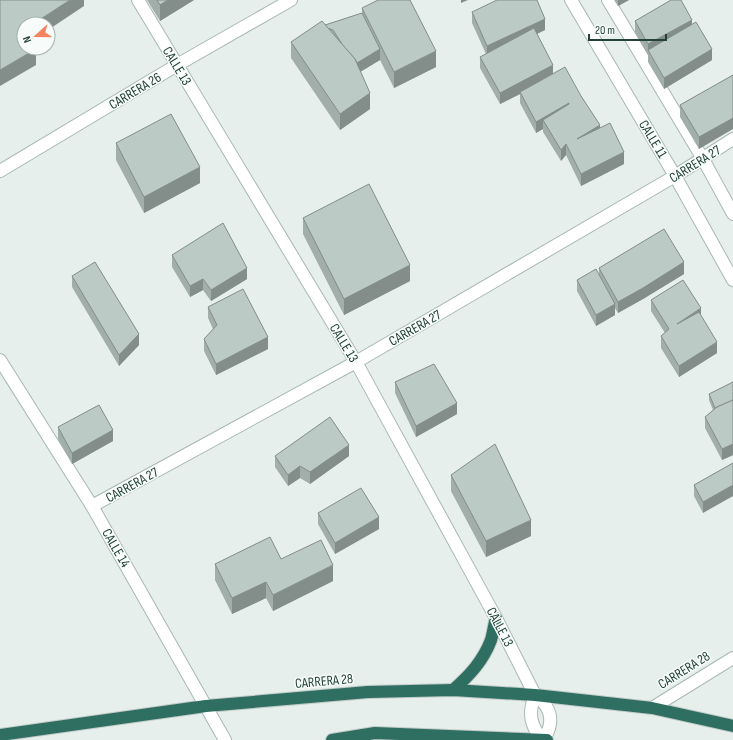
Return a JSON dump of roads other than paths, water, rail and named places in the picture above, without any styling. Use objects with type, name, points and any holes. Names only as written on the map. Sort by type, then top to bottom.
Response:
[{"type":"highway","points":[[453,690],[469,676],[482,659],[491,639],[496,618]]},
{"type":"highway","name":"CARRERA 28","points":[[0,735],[206,706],[368,692],[453,690],[535,695],[652,708],[733,726]]},
{"type":"highway","points":[[332,740],[375,733],[547,740]]},
{"type":"street","name":"CALLE 13","points":[[138,0],[356,362],[496,618],[535,695],[542,700],[547,707],[550,716],[550,724],[548,733],[543,740]]},
{"type":"street","name":"CARRERA 26","points":[[0,171],[177,65],[291,0]]},
{"type":"street","name":"CALLE 11","points":[[571,0],[675,176],[733,280]]},
{"type":"street","points":[[608,0],[733,214]]},
{"type":"street","name":"CARRERA 27","points":[[92,506],[356,362],[675,176],[733,139]]},
{"type":"street","name":"CALLE 14","points":[[0,360],[92,506],[225,740]]},
{"type":"street","name":"CARRERA 28","points":[[652,708],[733,658]]},
{"type":"street","points":[[535,695],[532,703],[532,719],[534,727],[543,740]]}]
